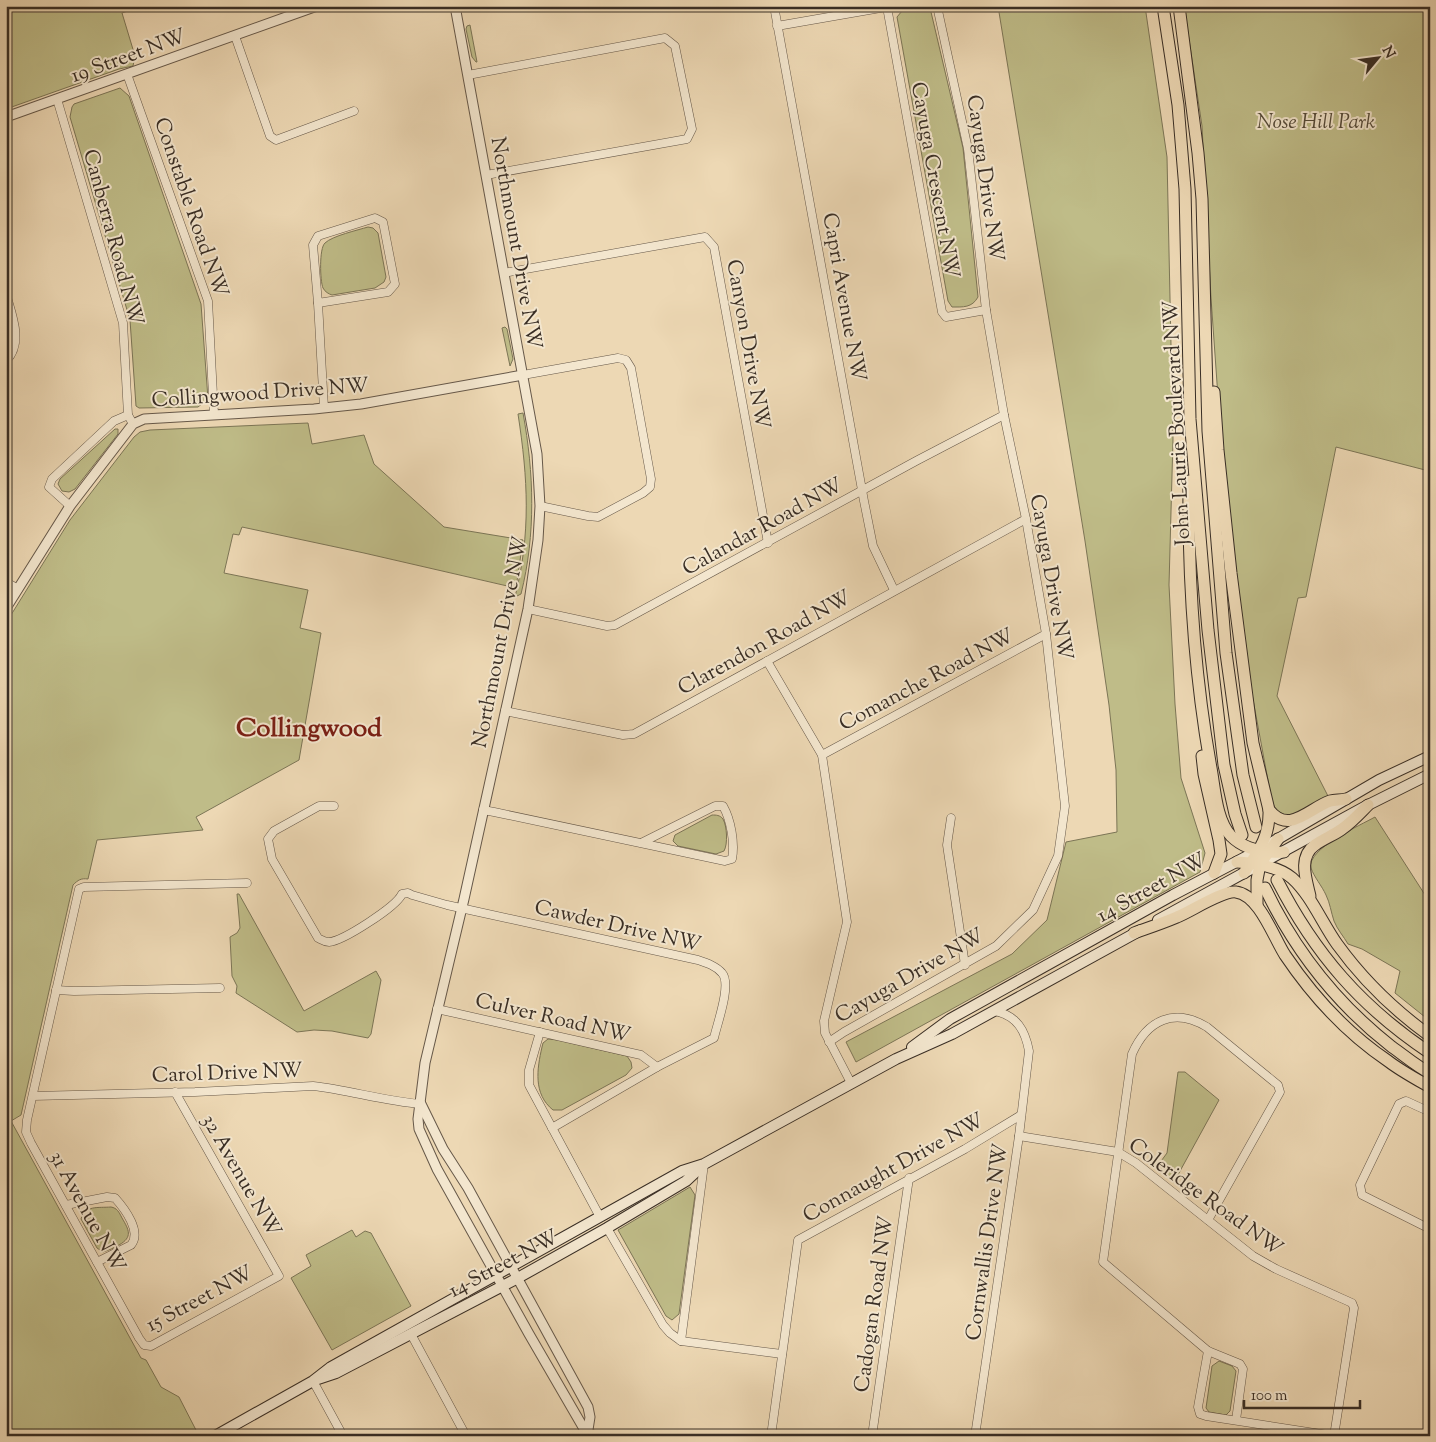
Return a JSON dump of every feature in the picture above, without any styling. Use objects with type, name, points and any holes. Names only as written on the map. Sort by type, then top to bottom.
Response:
[{"type":"main road","name":"John Laurie Boulevard NW","points":[[1163,6],[1178,106],[1185,189],[1190,419],[1208,630],[1219,732],[1229,790],[1242,835]]},
{"type":"main road","name":"John Laurie Boulevard NW","points":[[1179,6],[1186,49],[1200,171],[1204,232],[1208,430],[1226,653],[1243,775],[1256,827]]},
{"type":"main road","points":[[1207,359],[1214,388],[1218,450],[1231,573],[1253,743],[1269,810],[1264,851]]},
{"type":"main road","points":[[1190,419],[1189,509],[1193,621],[1201,712],[1218,806],[1231,836],[1243,845],[1264,851],[1284,852]]},
{"type":"main road","points":[[1201,712],[1199,726],[1204,774],[1221,854],[1214,873]]},
{"type":"main road","points":[[1244,873],[1278,839],[1379,780],[1430,756]]},
{"type":"main road","points":[[1255,864],[1284,852],[1368,805],[1430,774]]},
{"type":"main road","points":[[1269,810],[1275,818],[1281,821],[1289,820],[1298,818],[1330,801],[1346,799]]},
{"type":"main road","points":[[1312,905],[1305,873],[1305,860],[1308,852],[1314,846],[1343,829],[1368,805]]},
{"type":"main road","name":"14 Street NW","points":[[896,1059],[950,1019],[1214,873],[1264,851]]},
{"type":"main road","points":[[1237,862],[1255,864],[1291,877],[1337,943],[1368,982],[1430,1036]]},
{"type":"main road","points":[[1255,864],[1257,905]]},
{"type":"main road","name":"14 Street NW","points":[[215,1436],[313,1381],[331,1367],[682,1171],[704,1164],[896,1059],[952,1034],[1244,873]]},
{"type":"main road","points":[[1277,880],[1311,940],[1353,991],[1401,1034],[1430,1053]]},
{"type":"main road","points":[[1265,888],[1297,946],[1338,999],[1377,1035],[1419,1068],[1430,1073]]},
{"type":"main road","points":[[1134,933],[1177,917],[1233,892],[1241,893],[1257,905],[1286,956],[1306,983],[1340,1021],[1388,1062],[1430,1088]]},
{"type":"main road","name":"14 Street NW","points":[[313,1381],[336,1374],[516,1279],[686,1181],[704,1164]]},
{"type":"street","name":"19 Street NW","points":[[6,117],[317,6]]},
{"type":"street","name":"Northmount Drive NW","points":[[455,6],[537,454],[540,506],[538,540],[528,608],[462,908],[425,1063],[418,1119],[419,1129],[438,1169],[496,1276],[587,1435]]},
{"type":"street","name":"Capri Avenue NW","points":[[774,6],[873,546],[894,590]]},
{"type":"street","name":"Cayuga Drive NW","points":[[829,1042],[996,946],[1033,910],[1058,856],[1065,806],[1046,634],[986,310],[968,149],[937,6]]},
{"type":"street","points":[[777,26],[890,7]]},
{"type":"street","name":"Cayuga Crescent NW","points":[[890,7],[942,312],[946,317],[986,310]]},
{"type":"street","points":[[235,36],[270,136],[276,140],[354,111]]},
{"type":"street","points":[[468,75],[665,38],[674,46],[692,129],[686,139],[486,175]]},
{"type":"street","name":"Constable Road NW","points":[[127,74],[208,300],[214,414]]},
{"type":"street","name":"Canberra Road NW","points":[[57,99],[123,323],[131,420]]},
{"type":"street","points":[[318,303],[388,292],[394,284],[383,222],[375,218],[318,236],[313,244],[324,408]]},
{"type":"street","name":"Canyon Drive NW","points":[[504,273],[705,237],[714,247],[768,543]]},
{"type":"street","points":[[6,294],[16,332],[16,345],[11,357],[6,361]]},
{"type":"street","points":[[523,375],[610,359],[626,360],[631,368],[651,479],[650,487],[643,493],[598,516],[588,516],[540,506]]},
{"type":"street","name":"Collingwood Drive NW","points":[[6,608],[70,506],[131,420],[361,404],[523,375]]},
{"type":"street","name":"Calandar Road NW","points":[[528,608],[607,626],[615,625],[1004,415]]},
{"type":"street","points":[[70,506],[49,487],[52,479],[114,422],[131,420]]},
{"type":"street","name":"Clarendon Road NW","points":[[505,711],[623,736],[634,734],[1026,519]]},
{"type":"street","points":[[6,582],[18,589]]},
{"type":"street","name":"Comanche Road NW","points":[[822,755],[1046,634]]},
{"type":"street","points":[[767,661],[822,755],[847,922],[824,1021],[825,1033],[851,1083]]},
{"type":"street","points":[[334,806],[319,806],[274,830],[268,839],[272,859],[318,938],[330,942],[341,939],[386,911],[402,894],[408,893],[462,908]]},
{"type":"street","points":[[483,810],[725,861],[732,859],[733,851],[728,814],[723,806],[715,806],[641,843]]},
{"type":"street","points":[[951,818],[948,845],[965,965]]},
{"type":"street","points":[[33,1096],[79,889],[84,887],[247,883]]},
{"type":"street","name":"Cawder Drive NW","points":[[462,908],[698,960],[714,966],[724,974],[726,987],[714,1038],[657,1067],[552,1128]]},
{"type":"street","points":[[56,990],[74,992],[220,988]]},
{"type":"street","name":"Culver Road NW","points":[[437,1009],[641,1055],[657,1067]]},
{"type":"street","name":"Cornwallis Drive NW","points":[[975,1436],[1019,1136],[1029,1051],[1027,1040],[1016,1022],[1005,1013],[995,1011]]},
{"type":"street","points":[[1208,1220],[1280,1092],[1278,1085],[1207,1027],[1197,1021],[1179,1017],[1165,1018],[1150,1027],[1138,1040],[1132,1054],[1102,1262],[1208,1351],[1240,1364],[1243,1369],[1236,1420]]},
{"type":"street","points":[[540,1032],[529,1070],[529,1085],[600,1217]]},
{"type":"street","name":"Carol Drive NW","points":[[33,1096],[313,1086],[327,1087],[390,1101],[421,1104]]},
{"type":"street","name":"32 Avenue NW","points":[[175,1092],[279,1276]]},
{"type":"street","name":"31 Avenue NW","points":[[33,1096],[26,1132],[31,1144],[139,1338]]},
{"type":"street","points":[[1430,1112],[1406,1101],[1399,1104],[1360,1185],[1362,1195],[1430,1229]]},
{"type":"street","name":"Northmount Drive NW","points":[[421,1104],[443,1149],[468,1188],[516,1279],[588,1407],[590,1417],[587,1435]]},
{"type":"street","name":"Connaught Drive NW","points":[[771,1436],[798,1240],[964,1149],[1021,1115]]},
{"type":"street","name":"Coleridge Road NW","points":[[1019,1136],[1118,1152],[1136,1163],[1253,1256],[1352,1303],[1354,1308],[1334,1436]]},
{"type":"street","points":[[681,1341],[704,1164]]},
{"type":"street","name":"Cadogan Road NW","points":[[872,1436],[909,1178]]},
{"type":"street","points":[[66,1205],[107,1197],[115,1198],[127,1214],[135,1235],[134,1241],[131,1245],[97,1262]]},
{"type":"street","points":[[607,1228],[663,1325],[681,1341],[782,1354]]},
{"type":"street","name":"15 Street NW","points":[[139,1338],[144,1345],[151,1346],[279,1276]]},
{"type":"street","points":[[411,1334],[466,1436]]},
{"type":"street","points":[[1208,1351],[1198,1407],[1200,1414],[1334,1436]]},
{"type":"street","points":[[313,1381],[343,1436]]},
{"type":"street","points":[[587,1435],[597,1436]]},
{"type":"green space","points":[[6,6],[141,6],[122,13],[135,56],[133,66],[119,69],[6,109]]},
{"type":"green space","points":[[998,6],[1145,6],[1167,157],[1173,439],[1169,585],[1175,704],[1181,778],[1205,853],[1200,872],[856,1062],[846,1042],[1012,954],[1047,920],[1066,842],[1117,832],[1116,770],[1109,705],[1085,541]]},
{"type":"green space","name":"Nose Hill Park","points":[[1184,6],[1430,6],[1430,467],[1429,471],[1336,447],[1306,597],[1298,598],[1277,696],[1329,798],[1298,814],[1283,814],[1277,810],[1272,802],[1252,694],[1223,468],[1211,298],[1202,126]]},
{"type":"green space","points":[[924,7],[931,12],[963,148],[978,297],[970,305],[963,307],[952,307],[948,301],[897,17],[902,11]]},
{"type":"green space","points":[[470,25],[477,62],[472,57],[466,29]]},
{"type":"green space","points":[[120,88],[129,96],[201,304],[208,399],[198,407],[139,408],[136,406],[130,320],[70,117],[74,104]]},
{"type":"green space","points":[[368,227],[373,228],[378,233],[386,277],[384,282],[375,288],[332,295],[328,293],[323,288],[321,279],[323,246],[328,240]]},
{"type":"green space","points":[[505,327],[513,359],[510,366],[502,328]]},
{"type":"green space","points":[[523,413],[531,481],[531,526],[526,571],[521,594],[515,597],[524,551],[526,528],[526,484],[518,414]]},
{"type":"green space","points":[[308,423],[312,444],[364,435],[374,464],[444,527],[523,540],[516,588],[242,527],[239,535],[233,534],[224,573],[308,590],[300,628],[321,633],[299,760],[196,817],[203,830],[97,840],[88,879],[80,880],[73,885],[21,1115],[11,1121],[141,1358],[146,1360],[161,1387],[179,1397],[197,1432],[189,1436],[6,1436],[6,623],[70,520],[134,437],[140,432]]},
{"type":"green space","points":[[115,429],[118,429],[118,434],[75,489],[69,492],[62,491],[58,484],[60,479]]},
{"type":"green space","points":[[712,815],[721,817],[724,822],[726,840],[724,851],[716,854],[678,846],[673,841],[675,835]]},
{"type":"green space","points":[[1375,817],[1427,898],[1427,988],[1430,994],[1430,1021],[1395,993],[1400,971],[1362,949],[1348,944],[1335,924],[1327,898],[1311,868],[1312,861],[1317,853],[1325,846]]},
{"type":"green space","points":[[237,894],[239,894],[304,1011],[376,971],[381,980],[371,1034],[368,1038],[332,1031],[314,1030],[297,1032],[236,993],[237,986],[232,976],[230,937],[237,933],[240,928]]},
{"type":"green space","points":[[548,1039],[627,1056],[632,1068],[626,1075],[562,1110],[553,1110],[542,1096],[538,1081],[542,1047],[543,1043]]},
{"type":"green space","points":[[1178,1072],[1185,1072],[1219,1100],[1174,1182],[1156,1168],[1167,1153]]},
{"type":"green space","points":[[690,1187],[695,1195],[679,1314],[672,1320],[666,1316],[618,1230]]},
{"type":"green space","points":[[111,1207],[120,1214],[128,1230],[128,1236],[119,1245],[103,1252],[97,1248],[81,1219],[89,1209]]},
{"type":"green space","points":[[352,1230],[356,1237],[365,1231],[371,1233],[411,1306],[332,1350],[291,1278],[311,1266],[306,1255]]},
{"type":"green space","points":[[1219,1361],[1232,1366],[1236,1371],[1230,1411],[1226,1415],[1209,1412],[1206,1408],[1212,1366]]},
{"type":"district","name":"Collingwood","points":[[309,727]]}]
